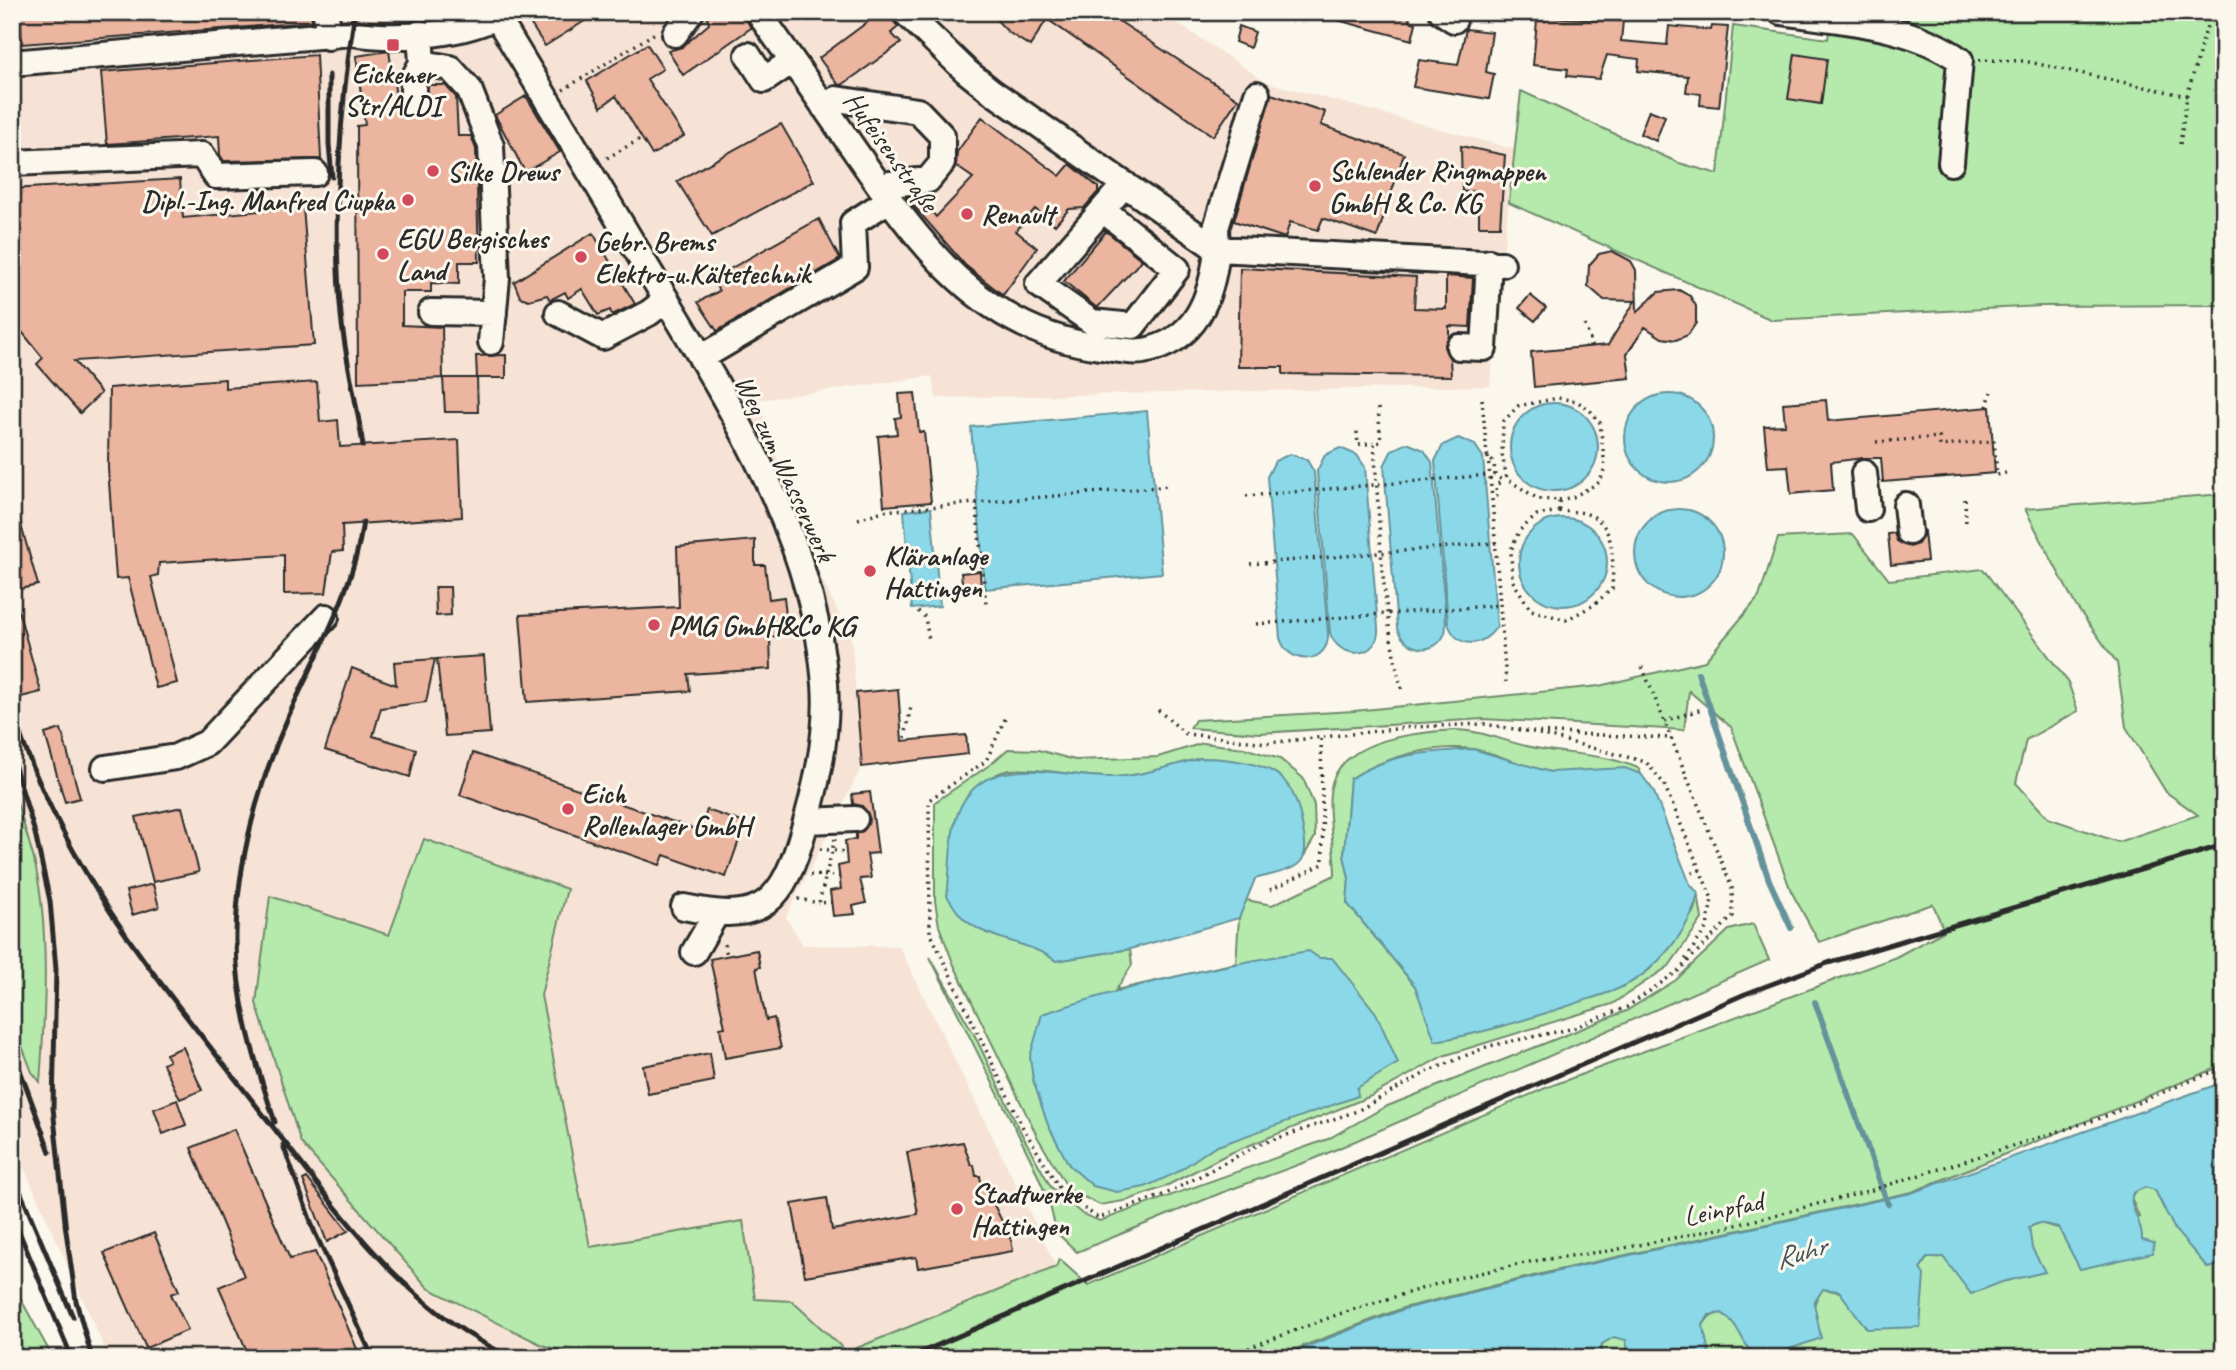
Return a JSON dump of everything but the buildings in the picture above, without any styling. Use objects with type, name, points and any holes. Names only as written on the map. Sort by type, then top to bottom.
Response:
[{"type":"street","points":[[326,12],[340,30]]},
{"type":"street","points":[[668,31],[691,12]]},
{"type":"street","name":"Hufeisenstraße","points":[[758,12],[885,195],[932,254],[990,307],[1032,330],[1077,344],[1137,352],[1159,348],[1180,338],[1195,322],[1206,303],[1217,249],[1216,228],[1257,94]]},
{"type":"street","points":[[905,12],[991,91],[1217,249],[1496,263],[1484,348],[1459,347]]},
{"type":"street","points":[[1781,12],[1832,19],[1918,37],[1941,46],[1960,60],[1951,163]]},
{"type":"street","points":[[12,62],[340,30],[371,36],[420,33],[467,28],[501,15]]},
{"type":"street","name":"Weg zum Wasserwerk","points":[[501,15],[547,100],[701,358],[786,524],[801,561],[811,599],[823,661],[825,713],[806,821],[791,872],[782,887],[755,908],[737,914],[716,914],[684,907]]},
{"type":"street","points":[[413,103],[413,79],[422,62],[420,33]]},
{"type":"street","points":[[748,55],[764,80],[792,61]]},
{"type":"street","points":[[422,62],[450,68],[469,89],[491,146],[497,278],[491,342]]},
{"type":"street","points":[[701,358],[855,267],[853,223],[885,195],[890,184],[928,180],[942,163],[942,136],[918,111],[836,99],[824,107]]},
{"type":"street","points":[[12,163],[202,155],[216,176],[315,173]]},
{"type":"street","points":[[1103,210],[1177,269],[1133,326],[1092,322],[1038,284],[1125,184]]},
{"type":"street","points":[[558,313],[603,337],[649,313],[666,300]]},
{"type":"street","points":[[431,312],[494,313]]},
{"type":"street","points":[[1864,473],[1868,509]]},
{"type":"street","points":[[1906,505],[1909,532]]},
{"type":"street","points":[[105,768],[176,757],[207,743],[326,617]]},
{"type":"street","points":[[806,821],[847,821]]},
{"type":"street","points":[[694,952],[716,914]]},
{"type":"path","points":[[2180,144],[2187,96],[2211,12]]},
{"type":"path","points":[[547,100],[668,31]]},
{"type":"path","points":[[1960,60],[2024,61],[2187,96]]},
{"type":"path","points":[[588,169],[642,138]]},
{"type":"path","points":[[1585,325],[1592,346]]},
{"type":"path","points":[[1987,407],[1991,392]]},
{"type":"path","points":[[1488,455],[1494,463],[1495,475],[1538,499],[1559,500],[1573,497],[1600,482],[1605,467],[1600,423],[1589,409],[1576,401],[1539,397],[1518,407],[1503,422],[1502,454],[1505,479]]},
{"type":"path","points":[[1482,399],[1506,682]]},
{"type":"path","points":[[1356,432],[1358,445],[1381,442],[1378,408]]},
{"type":"path","points":[[1876,442],[1939,437],[1940,446],[1994,441],[1997,475],[2006,473]]},
{"type":"path","points":[[1374,443],[1391,650],[1402,690]]},
{"type":"path","points":[[1246,496],[1487,475]]},
{"type":"path","points":[[1492,499],[1497,496],[1496,486],[1505,479]]},
{"type":"path","points":[[858,519],[883,511],[1170,486]]},
{"type":"path","points":[[1965,499],[1966,525]]},
{"type":"path","points":[[1559,500],[1559,511]]},
{"type":"path","points":[[976,503],[986,604]]},
{"type":"path","points":[[1559,511],[1588,514],[1599,521],[1609,534],[1614,563],[1612,589],[1592,606],[1566,620],[1531,610],[1513,580],[1511,550],[1519,531],[1537,515],[1559,511]]},
{"type":"path","points":[[1251,564],[1496,543]]},
{"type":"path","points":[[1256,624],[1498,605]]},
{"type":"path","points":[[918,611],[925,617],[929,640]]},
{"type":"path","points":[[1005,719],[986,761],[929,800],[930,932],[1022,1126],[1064,1196],[1100,1217],[1166,1194],[1258,1145],[1357,1111],[1429,1071],[1489,1046],[1570,1029],[1628,1007],[1678,971],[1733,916],[1732,888],[1641,664]]},
{"type":"path","points":[[905,738],[911,706]]},
{"type":"path","points":[[1664,721],[1702,709]]},
{"type":"path","points":[[1158,710],[1186,734],[1268,743],[1414,727],[1484,724],[1532,732],[1646,762],[1664,784],[1712,899],[1707,927],[1678,971]]},
{"type":"path","points":[[1532,732],[1671,738]]},
{"type":"path","points":[[1270,890],[1323,863],[1321,737]]},
{"type":"path","points":[[832,902],[819,903],[825,877],[847,821]]},
{"type":"path","points":[[1692,873],[1700,870]]},
{"type":"path","points":[[791,872],[825,877],[839,876]]},
{"type":"path","name":"Leinpfad","points":[[1222,1358],[1339,1314],[1463,1277],[1534,1261],[1614,1250],[1716,1230],[1872,1191],[2101,1118],[2224,1067]]},
{"type":"shaded area","points":[[12,12],[1161,12],[1266,82],[1514,149],[1490,386],[936,398],[932,376],[759,400],[802,538],[852,641],[861,768],[786,917],[803,945],[899,946],[1056,1266],[847,1352],[792,1301],[755,1300],[743,1221],[590,1247],[541,995],[567,889],[389,936],[301,1143],[427,1288],[542,1345],[585,1358],[109,1358],[12,1141]]},
{"type":"green space","points":[[1832,12],[2224,12],[2224,305],[2041,306],[1772,320],[1509,203],[1521,91],[1679,163],[1718,174],[1733,26],[1828,39]]},
{"type":"green space","points":[[2224,494],[2224,1065],[1912,1192],[1558,1270],[1403,1308],[1272,1358],[585,1358],[542,1345],[428,1288],[301,1143],[256,1003],[270,896],[389,935],[424,839],[567,889],[541,995],[590,1247],[743,1221],[755,1299],[792,1301],[847,1352],[1056,1267],[1059,1259],[1088,1285],[1548,1087],[1896,957],[1944,931],[1933,904],[1819,942],[1791,891],[1731,727],[1689,691],[1684,730],[1483,719],[1260,733],[1190,728],[1195,720],[1354,711],[1599,686],[1705,661],[1759,597],[1778,538],[1853,534],[1889,580],[1983,569],[2068,682],[2078,711],[2026,740],[2016,783],[2048,818],[2118,842],[2198,815],[2166,792],[2126,727],[2117,663],[2076,606],[2025,509]]},
{"type":"green space","points":[[1457,730],[1476,732],[1544,750],[1625,763],[1638,768],[1641,774],[1619,769],[1551,772],[1483,751],[1441,748],[1378,764],[1350,779],[1344,855],[1349,878],[1347,903],[1415,986],[1429,1019],[1649,970],[1694,911],[1698,893],[1702,919],[1669,966],[1612,1004],[1443,1056],[1371,1096],[1228,1154],[1164,1187],[1129,1200],[1100,1205],[1069,1190],[1038,1138],[954,965],[939,926],[935,901],[935,802],[991,764],[1008,749],[1038,750],[1075,760],[1158,757],[1203,743],[1244,748],[1280,759],[1303,778],[1314,805],[1315,837],[1304,856],[1305,843],[1201,758],[1119,777],[1010,770],[990,778],[974,791],[961,808],[954,826],[953,843],[961,879],[986,933],[1040,949],[1056,961],[1130,949],[1132,965],[1116,990],[1236,963],[1239,918],[1246,900],[1272,905],[1335,875],[1330,818],[1331,787],[1338,771],[1350,758],[1365,748],[1403,736]]},
{"type":"green space","points":[[12,787],[34,860],[42,913],[45,1000],[40,1082],[32,1072],[12,1020]]},
{"type":"green space","points":[[1753,924],[1769,960],[1314,1159],[1221,1193],[1077,1252],[1057,1233],[1049,1202],[1033,1164],[930,957],[975,1036],[1019,1129],[1051,1187],[1082,1214],[1100,1221],[1328,1139],[1385,1107],[1626,1011],[1676,980],[1729,930]]},
{"type":"green space","points":[[2146,1187],[2155,1190],[2164,1209],[2224,1189],[2224,1358],[1599,1358],[1602,1344],[1614,1337],[1625,1339],[1630,1355],[1703,1325],[1710,1316],[1721,1313],[1733,1320],[1814,1305],[1822,1289],[1839,1292],[1923,1276],[1920,1269],[1927,1258],[2031,1246],[2029,1227],[2039,1223],[2058,1228],[2139,1217],[2131,1198],[2134,1192]]},
{"type":"green space","points":[[12,1283],[53,1358],[12,1358]]},
{"type":"water","points":[[1669,394],[1694,401],[1706,413],[1713,438],[1706,463],[1694,475],[1669,482],[1644,475],[1632,463],[1625,438],[1632,413],[1644,401]]},
{"type":"water","points":[[1554,403],[1579,410],[1591,422],[1598,447],[1591,472],[1579,484],[1554,491],[1529,484],[1517,472],[1510,447],[1517,422],[1529,410]]},
{"type":"water","points":[[1147,411],[1162,573],[985,589],[971,427]]},
{"type":"water","points":[[1458,438],[1475,445],[1483,457],[1497,626],[1485,639],[1471,643],[1457,638],[1448,623],[1435,461],[1443,445]]},
{"type":"water","points":[[1407,443],[1424,450],[1432,462],[1446,627],[1440,641],[1427,648],[1406,642],[1397,628],[1384,466],[1392,450]]},
{"type":"water","points":[[1340,448],[1357,455],[1365,467],[1378,628],[1373,646],[1358,653],[1342,648],[1330,633],[1317,471],[1325,455]]},
{"type":"water","points":[[1290,454],[1307,460],[1314,472],[1328,633],[1327,644],[1322,651],[1308,658],[1291,654],[1280,638],[1267,477],[1275,461]]},
{"type":"water","points":[[931,508],[940,606],[912,609],[904,511]]},
{"type":"water","points":[[1679,509],[1704,516],[1716,528],[1723,553],[1716,578],[1704,590],[1679,597],[1654,590],[1642,578],[1635,553],[1642,528],[1654,516]]},
{"type":"water","points":[[1563,518],[1588,525],[1600,537],[1607,562],[1600,587],[1588,599],[1563,606],[1538,599],[1526,587],[1519,562],[1526,537],[1538,525]]},
{"type":"water","points":[[1473,749],[1550,772],[1625,768],[1641,774],[1653,790],[1690,884],[1698,893],[1688,920],[1671,947],[1648,970],[1624,986],[1505,1026],[1435,1041],[1415,986],[1347,903],[1349,878],[1344,855],[1350,779],[1365,770],[1409,755]]},
{"type":"water","points":[[1201,758],[1235,760],[1271,771],[1287,784],[1300,815],[1305,843],[1303,859],[1287,870],[1255,879],[1239,918],[1130,949],[1056,961],[1033,949],[974,927],[961,917],[947,896],[952,838],[957,816],[973,789],[988,778],[1026,771],[1119,777]]},
{"type":"water","points":[[1309,951],[1319,958],[1332,958],[1376,1013],[1398,1063],[1357,1088],[1358,1096],[1212,1148],[1176,1173],[1145,1187],[1117,1192],[1093,1186],[1069,1165],[1048,1125],[1033,1080],[1030,1057],[1042,1014],[1174,977]]},
{"type":"water","name":"Ruhr","points":[[2224,1082],[2224,1263],[2208,1268],[2175,1230],[2155,1190],[2145,1187],[2133,1193],[2132,1203],[2142,1240],[2154,1243],[2152,1253],[2080,1269],[2058,1227],[2039,1223],[2029,1227],[2032,1248],[2045,1272],[2002,1282],[1971,1294],[1943,1257],[1927,1257],[1920,1269],[1924,1275],[1920,1327],[1867,1329],[1839,1291],[1823,1289],[1814,1303],[1821,1338],[1764,1358],[1756,1358],[1733,1323],[1722,1313],[1709,1315],[1703,1325],[1710,1358],[1629,1358],[1626,1340],[1614,1337],[1602,1344],[1599,1358],[1277,1358],[1404,1309],[1571,1268],[1911,1193]]},
{"type":"waterway","points":[[1698,673],[1769,880],[1791,928]]},
{"type":"waterway","points":[[1815,1002],[1888,1204]]},
{"type":"railway","points":[[355,12],[345,85],[337,242],[343,331],[363,446]]},
{"type":"railway","points":[[329,75],[332,177]]},
{"type":"railway","points":[[275,1122],[254,1053],[239,983],[236,935],[240,879],[252,822],[268,767],[343,597],[363,522]]},
{"type":"railway","points":[[12,711],[34,770],[87,875],[118,924],[187,1017],[344,1218],[374,1252],[438,1312],[474,1337],[513,1358]]},
{"type":"railway","points":[[12,757],[35,833],[50,901],[56,969],[53,1108],[66,1231]]},
{"type":"railway","points":[[908,1358],[1745,994],[1828,963],[2224,845]]},
{"type":"railway","points":[[12,1048],[50,1152]]},
{"type":"railway","points":[[283,1145],[314,1230]]},
{"type":"railway","points":[[12,1172],[73,1317]]},
{"type":"railway","points":[[12,1215],[72,1358]]},
{"type":"railway","points":[[65,1224],[76,1301],[92,1358]]},
{"type":"railway","points":[[311,1224],[373,1358]]},
{"type":"place","name":"Eickener Str/ALDI","points":[[393,45]]},
{"type":"place","name":"Silke Drews","points":[[433,171]]},
{"type":"place","name":"Schlender Ringmappen GmbH & Co. KG","points":[[1315,186]]},
{"type":"place","name":"Dipl.-Ing. Manfred Ciupka","points":[[408,200]]},
{"type":"place","name":"Renault","points":[[967,214]]},
{"type":"place","name":"EGU Bergisches Land","points":[[383,254]]},
{"type":"place","name":"Gebr. Brems Elektro-u.Kältetechnik","points":[[581,257]]},
{"type":"place","name":"Kläranlage Hattingen","points":[[870,571]]},
{"type":"place","name":"PMG GmbH&Co KG","points":[[654,625]]},
{"type":"place","name":"Eich Rollenlager GmbH","points":[[568,809]]},
{"type":"place","name":"Stadtwerke Hattingen","points":[[957,1209]]}]
